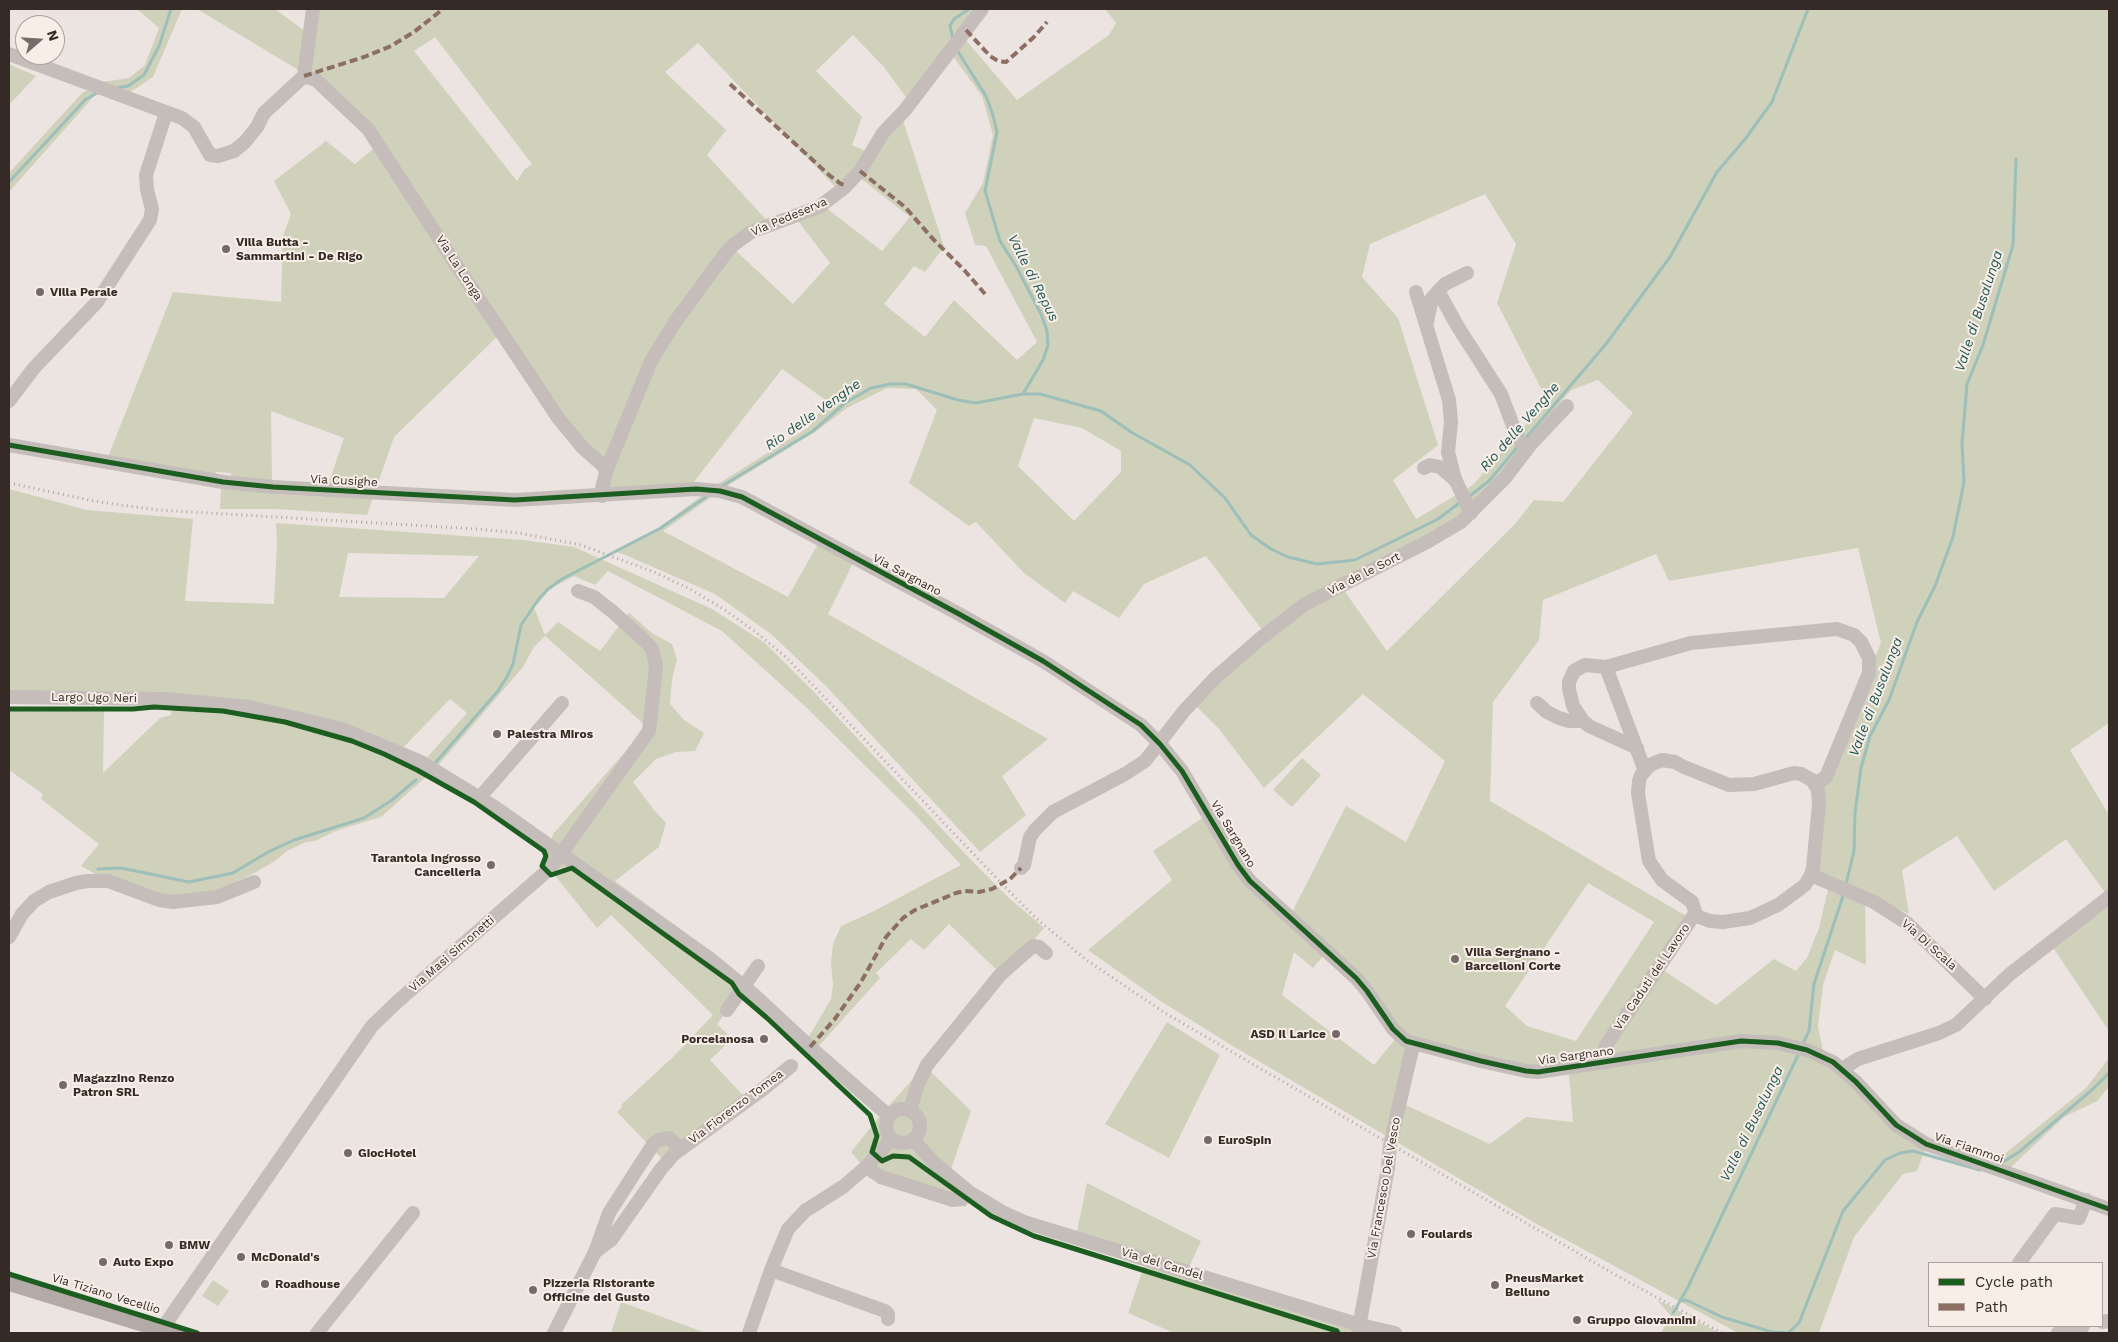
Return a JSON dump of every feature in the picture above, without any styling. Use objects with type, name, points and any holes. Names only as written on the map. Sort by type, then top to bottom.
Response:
[{"type":"main road","name":"Via Tiziano Vecellio","points":[[9,1282],[169,1331]]},
{"type":"street","points":[[9,54],[182,118],[190,123],[200,135],[209,153],[218,156],[234,151],[245,142],[257,128],[268,109],[304,76],[313,9]]},
{"type":"street","name":"Via Pedeserva","points":[[602,496],[607,469],[651,361],[674,322],[725,254],[733,245],[751,232],[819,207],[844,188],[860,172],[883,133],[905,110],[982,9]]},
{"type":"street","name":"Via La Longa","points":[[304,76],[316,80],[331,92],[368,129],[560,418],[583,448],[607,469]]},
{"type":"street","points":[[9,401],[34,368],[98,302],[150,220],[152,209],[147,190],[146,176],[166,113]]},
{"type":"street","points":[[1426,326],[1432,298],[1445,284],[1468,272]]},
{"type":"street","points":[[1438,291],[1458,327],[1501,394],[1522,444]]},
{"type":"street","points":[[1416,292],[1449,400],[1452,422],[1448,452],[1463,497]]},
{"type":"street","name":"Via de le Sort","points":[[1160,744],[1184,711],[1215,678],[1261,638],[1305,604],[1446,532],[1463,497],[1505,478],[1522,444],[1567,406]]},
{"type":"street","name":"Via Cusighe","points":[[9,445],[223,482],[273,487],[515,500],[680,490]]},
{"type":"street","points":[[1424,468],[1430,465],[1440,467],[1463,497]]},
{"type":"street","name":"Via Sargnano","points":[[680,490],[714,491],[742,497],[1043,661],[1120,709],[1141,725],[1160,744],[1182,771],[1250,882],[1356,978],[1393,1029],[1412,1044],[1526,1072],[1552,1071],[1741,1041],[1778,1043],[1801,1049],[1833,1062],[1844,1070]]},
{"type":"street","name":"Via Masi Simonetti","points":[[169,1331],[372,1026],[540,878],[562,853],[649,731],[656,666],[652,649],[646,641],[594,598],[578,591]]},
{"type":"street","points":[[1637,748],[1599,732],[1583,721],[1577,713],[1570,697],[1569,682],[1571,676],[1579,667],[1585,665],[1606,667],[1691,643],[1837,628],[1854,635],[1866,650],[1869,658],[1869,673],[1826,777],[1815,784]]},
{"type":"street","points":[[1606,667],[1645,771],[1656,762],[1669,760],[1729,785],[1754,784],[1794,773],[1808,776],[1815,784],[1819,804],[1812,875],[1805,885],[1793,896],[1750,918],[1723,922],[1710,921],[1694,915]]},
{"type":"street","name":"Largo Ugo Neri","points":[[9,697],[166,700],[227,704],[277,712],[342,729],[421,762],[480,797],[709,958],[889,1116]]},
{"type":"street","points":[[480,797],[562,703]]},
{"type":"street","points":[[1537,703],[1559,718],[1569,721],[1583,721]]},
{"type":"street","points":[[1021,868],[1024,865],[1030,837],[1047,817],[1067,803],[1135,768],[1160,744]]},
{"type":"street","name":"Via Caduti del Lavoro","points":[[1605,1062],[1603,1057],[1606,1045],[1694,915],[1692,902],[1662,880],[1649,862],[1638,787],[1638,780],[1645,771]]},
{"type":"street","name":"Via Di Scala","points":[[1812,875],[1874,902],[1907,923],[1985,999]]},
{"type":"street","points":[[9,937],[22,914],[34,901],[49,892],[76,883],[108,881],[159,900],[180,902],[217,897],[254,882]]},
{"type":"street","points":[[1844,1070],[1858,1059],[1940,1033],[1956,1025],[2010,974],[2109,896]]},
{"type":"street","points":[[910,1110],[918,1084],[927,1065],[1000,975],[1033,946],[1039,947],[1046,953]]},
{"type":"street","points":[[727,1010],[758,966]]},
{"type":"street","name":"Via Francesco Del Vesco","points":[[1359,1329],[1386,1178],[1390,1145],[1412,1044]]},
{"type":"street","name":"Via Fiorenzo Tomea","points":[[595,1252],[611,1240],[661,1169],[681,1149],[763,1089],[790,1066]]},
{"type":"street","name":"Via Fiammoi","points":[[1844,1070],[1905,1132],[1936,1149],[1984,1164],[2109,1209]]},
{"type":"street","points":[[896,1110],[910,1110],[919,1121],[919,1131],[913,1139],[903,1143],[892,1139],[886,1131],[889,1116],[896,1110]]},
{"type":"street","name":"Via Fiorenzo Tomea","points":[[554,1333],[595,1252],[609,1213],[654,1143],[668,1138],[681,1149]]},
{"type":"street","points":[[749,1333],[771,1270],[785,1236],[793,1223],[805,1211],[844,1186],[866,1168],[892,1139]]},
{"type":"street","name":"Via del Candel","points":[[913,1139],[933,1162],[970,1193],[1004,1213],[1032,1224],[1359,1329],[1395,1333]]},
{"type":"street","points":[[866,1168],[881,1177],[953,1200],[962,1198],[970,1193]]},
{"type":"street","points":[[2019,1262],[2055,1214],[2079,1218],[2086,1200]]},
{"type":"street","points":[[318,1333],[413,1214]]},
{"type":"street","points":[[771,1270],[885,1310],[888,1314],[888,1319]]},
{"type":"street","points":[[830,1306],[834,1292]]},
{"type":"street","points":[[2058,1333],[2079,1327]]},
{"type":"green space","points":[[137,9],[182,9],[153,77],[129,93],[95,95],[9,192],[9,173],[82,93],[102,82],[129,78],[145,65],[159,28]]},
{"type":"green space","points":[[197,9],[275,9],[313,37],[319,9],[990,9],[971,17],[959,32],[1017,100],[1109,35],[1116,23],[1105,9],[2109,9],[2109,723],[2070,750],[2109,815],[2109,898],[2066,839],[1994,891],[1957,836],[1902,870],[1909,914],[1865,895],[1866,965],[1835,950],[1823,985],[1818,1027],[1823,1051],[1925,1149],[1917,1171],[1903,1174],[1854,1237],[1819,1333],[1738,1333],[1535,1223],[1231,1045],[1159,1000],[1088,950],[1172,880],[1153,851],[1213,811],[1241,859],[1287,922],[1346,806],[1406,842],[1445,761],[1363,694],[1264,788],[1219,729],[1190,700],[1263,631],[1206,556],[1144,584],[1119,618],[1073,591],[1065,603],[1024,573],[976,522],[969,526],[909,483],[937,410],[916,389],[887,388],[847,408],[815,432],[727,486],[663,531],[788,597],[819,542],[854,561],[828,614],[1048,739],[1002,776],[1026,815],[980,852],[825,685],[771,634],[715,594],[613,551],[660,527],[713,487],[809,427],[827,401],[782,369],[693,483],[606,491],[588,448],[505,329],[394,437],[367,515],[276,509],[220,509],[221,488],[271,494],[324,497],[344,438],[271,411],[272,481],[232,477],[231,473],[216,472],[214,475],[108,457],[173,292],[281,302],[283,236],[291,214],[274,181],[326,141],[355,164],[383,141],[311,70],[300,71]],"holes":[[[853,35],[884,67],[908,100],[947,48],[982,96],[993,135],[983,183],[965,213],[975,245],[986,246],[1037,342],[1017,360],[954,300],[925,337],[884,304],[914,266],[925,272],[944,247],[900,111],[877,156],[852,145],[862,117],[816,71]],[[435,37],[532,164],[524,170],[517,181],[414,51]],[[698,43],[840,192],[859,177],[910,217],[882,251],[825,207],[795,217],[830,263],[793,304],[736,251],[770,224],[707,155],[726,130],[665,72]],[[1485,194],[1516,244],[1497,303],[1547,400],[1473,485],[1416,519],[1393,480],[1438,445],[1398,318],[1362,277],[1370,244]],[[1598,380],[1633,413],[1563,502],[1534,500],[1515,524],[1387,651],[1338,582],[1447,528],[1488,492],[1571,390]],[[1034,418],[1082,428],[1121,451],[1121,472],[1074,521],[1018,466]],[[1858,548],[1881,643],[1823,785],[1815,874],[1830,881],[1819,928],[1807,958],[1796,971],[1774,959],[1716,1005],[1657,966],[1688,917],[1490,801],[1493,702],[1539,640],[1543,600],[1656,554],[1669,581]],[[1588,883],[1654,922],[1576,1041],[1527,1026],[1505,1006]],[[1294,952],[1313,968],[1324,955],[1361,987],[1397,1037],[1374,1065],[1282,995]],[[1420,1048],[1531,1067],[1568,1063],[1573,1122],[1526,1117],[1490,1144],[1406,1105]]]},
{"type":"green space","points":[[9,64],[36,76],[9,105]]},
{"type":"green space","points":[[9,489],[87,510],[193,519],[185,601],[274,604],[276,523],[523,540],[574,547],[712,609],[765,643],[815,693],[971,860],[1009,898],[1044,928],[1003,976],[949,924],[924,950],[911,939],[876,973],[880,978],[816,1049],[808,1038],[831,999],[833,944],[841,926],[870,913],[961,865],[916,816],[808,709],[722,631],[608,571],[595,585],[574,576],[551,588],[534,608],[545,635],[558,622],[600,651],[629,613],[652,633],[672,644],[677,659],[672,680],[670,704],[684,720],[704,733],[695,751],[676,752],[656,759],[633,782],[666,823],[659,847],[615,881],[720,958],[749,984],[717,1024],[732,1039],[710,1060],[750,1103],[678,1158],[671,1168],[617,1112],[622,1107],[621,1105],[674,1056],[713,1015],[611,915],[597,928],[545,863],[553,834],[647,727],[545,636],[534,647],[523,667],[435,769],[381,817],[338,830],[315,841],[306,842],[287,851],[275,861],[256,872],[214,893],[167,898],[108,881],[81,866],[99,844],[41,799],[43,794],[9,770],[9,710],[104,711],[103,773],[160,718],[171,715],[174,693],[9,692]],"holes":[[[348,553],[479,556],[444,598],[339,597]],[[450,699],[467,713],[422,763],[399,752]]]},
{"type":"green space","points":[[1302,758],[1321,775],[1292,807],[1273,790]]},
{"type":"green space","points":[[2109,904],[2109,1031],[2052,946]]},
{"type":"green space","points":[[1167,1022],[1220,1055],[1169,1158],[1105,1124]]},
{"type":"green space","points":[[2109,1058],[2109,1087],[2097,1101],[2064,1117],[2009,1169],[1991,1165],[2086,1088]]},
{"type":"green space","points":[[925,1066],[971,1111],[948,1178],[969,1196],[966,1207],[890,1183],[878,1184],[851,1152],[883,1112]]},
{"type":"green space","points":[[1087,1183],[1201,1241],[1189,1267],[1392,1333],[1174,1333],[1128,1313],[1147,1257],[1076,1236]]},
{"type":"green space","points":[[213,1280],[229,1291],[218,1306],[202,1296]]},
{"type":"green space","points":[[1658,1301],[1719,1333],[1661,1333],[1671,1316]]},
{"type":"green space","points":[[621,1302],[706,1333],[611,1333]]},
{"type":"waterway","points":[[117,88],[128,86],[144,75],[159,46],[171,9]]},
{"type":"waterway","name":"Valle di Repus","points":[[953,39],[950,26],[954,19],[969,9]]},
{"type":"waterway","name":"Rio delle Venghe","points":[[1525,439],[1606,344],[1670,257],[1717,172],[1746,138],[1772,102],[1808,9]]},
{"type":"waterway","name":"Valle di Repus","points":[[957,50],[986,96],[997,132],[985,191],[1000,241],[1016,266],[1041,314],[1047,331],[1048,345],[1043,360],[1023,394]]},
{"type":"waterway","points":[[9,182],[86,99],[99,92]]},
{"type":"waterway","name":"Valle di Busalunga","points":[[1846,884],[1854,851],[1855,813],[1861,768],[1870,736],[1889,700],[1917,622],[1935,586],[1953,537],[1964,482],[1962,443],[1967,384],[1983,345],[2013,245],[2016,159]]},
{"type":"waterway","name":"Rio delle Venghe","points":[[722,486],[813,431],[845,403],[871,388],[890,384],[906,384],[958,400],[976,403],[1023,394],[1040,394],[1101,411],[1131,432],[1190,465],[1225,498],[1251,535],[1271,549],[1288,557],[1317,564],[1355,560],[1438,519],[1462,501]]},
{"type":"waterway","name":"Rio delle Venghe","points":[[1467,498],[1489,481],[1519,445]]},
{"type":"waterway","name":"Rio delle Venghe","points":[[436,762],[497,692],[507,677],[513,664],[521,625],[547,590],[562,579],[659,529],[709,495]]},
{"type":"waterway","name":"Rio delle Venghe","points":[[98,869],[121,868],[189,882],[233,873],[268,852],[294,840],[364,818],[392,800],[416,780]]},
{"type":"waterway","name":"Valle di Busalunga","points":[[1802,1045],[1809,1031],[1814,984],[1844,893]]},
{"type":"waterway","name":"Valle di Busalunga","points":[[1673,1313],[1688,1287],[1799,1053]]},
{"type":"waterway","points":[[1998,1165],[2019,1152],[2109,1073]]},
{"type":"waterway","points":[[1680,1301],[1686,1300],[1722,1317],[1772,1332],[1788,1333],[1799,1323],[1843,1211],[1885,1160],[1900,1153],[1913,1151],[1980,1170]]},
{"type":"railway","points":[[9,483],[99,502],[159,510],[519,533],[581,545],[654,572],[690,589],[725,610],[788,659],[1002,884],[1037,919],[1085,959],[1165,1013],[1614,1274],[1722,1333]]},
{"type":"marked path","points":[[304,76],[364,57],[391,46],[414,32],[443,9]]},
{"type":"marked path","points":[[966,30],[990,56],[998,61],[1006,62],[1034,37],[1047,22]]},
{"type":"marked path","points":[[730,84],[829,175],[841,184],[847,185]]},
{"type":"marked path","points":[[860,171],[905,207],[985,294]]},
{"type":"marked path","points":[[810,1047],[834,1020],[861,982],[886,937],[903,918],[915,910],[956,893],[965,891],[979,892],[992,889],[1010,879],[1021,868]]},
{"type":"cycle path","points":[[9,445],[223,482],[273,487],[515,500],[696,489],[720,491],[742,497],[1043,661],[1141,725],[1160,744],[1182,771],[1238,865],[1250,881],[1356,978],[1393,1029],[1406,1041],[1481,1061],[1538,1072],[1741,1041],[1778,1043],[1807,1050],[1833,1062],[1856,1082],[1896,1125],[1926,1144],[2109,1209]]},
{"type":"cycle path","points":[[9,709],[133,709],[154,707],[223,711],[285,722],[352,741],[384,754],[474,802],[544,851],[546,856],[542,866],[551,875],[572,868],[732,983],[739,994],[870,1115],[877,1136],[872,1152],[882,1161],[893,1156],[909,1157],[991,1216],[1034,1236],[1337,1331],[1338,1333]]},
{"type":"cycle path","points":[[9,1274],[197,1333]]},
{"type":"place","name":"Villa Butta - Sammartini - De Rigo","points":[[226,249]]},
{"type":"place","name":"Villa Perale","points":[[40,292]]},
{"type":"place","name":"Palestra Miros","points":[[497,734]]},
{"type":"place","name":"Tarantola Ingrosso Cancelleria","points":[[491,865]]},
{"type":"place","name":"Villa Sergnano - Barcelloni Corte","points":[[1455,959]]},
{"type":"place","name":"ASD Il Larice","points":[[1336,1034]]},
{"type":"place","name":"Porcelanosa","points":[[764,1039]]},
{"type":"place","name":"Magazzino Renzo Patron SRL","points":[[63,1085]]},
{"type":"place","name":"EuroSpin","points":[[1208,1140]]},
{"type":"place","name":"GiocHotel","points":[[348,1153]]},
{"type":"place","name":"Foulards","points":[[1411,1234]]},
{"type":"place","name":"BMW","points":[[169,1245]]},
{"type":"place","name":"McDonald's","points":[[241,1257]]},
{"type":"place","name":"Auto Expo","points":[[103,1262]]},
{"type":"place","name":"Roadhouse","points":[[265,1284]]},
{"type":"place","name":"PneusMarket Belluno","points":[[1495,1285]]},
{"type":"place","name":"Pizzeria Ristorante Officine del Gusto","points":[[533,1290]]},
{"type":"place","name":"Gruppo Giovannini","points":[[1577,1320]]}]
